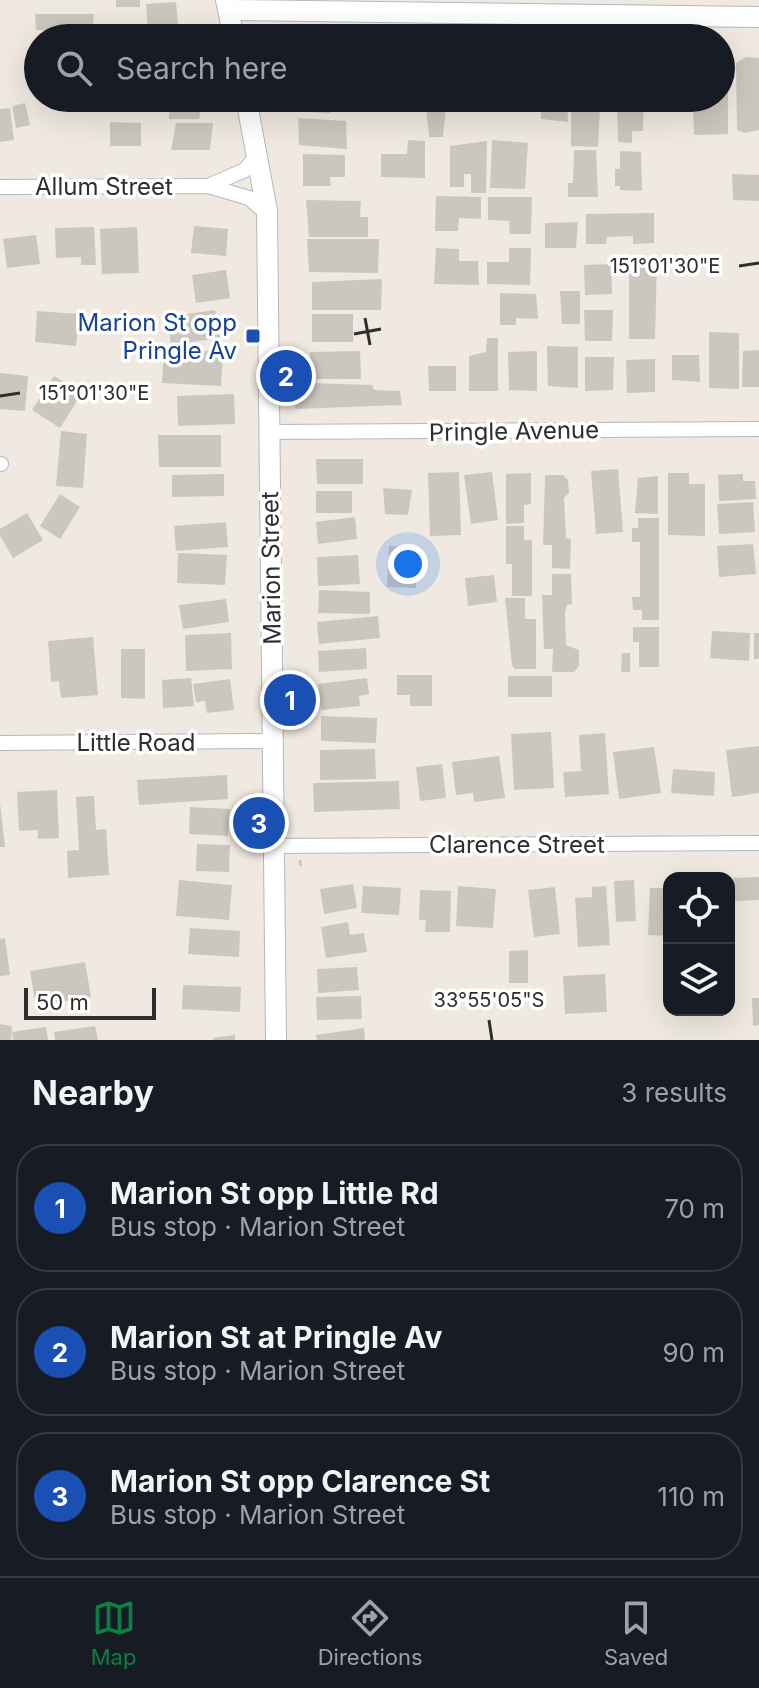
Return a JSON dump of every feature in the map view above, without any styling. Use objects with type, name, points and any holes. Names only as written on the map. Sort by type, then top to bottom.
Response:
[{"type":"main road","points":[[227,5],[759,17]]},
{"type":"main road","name":"Marion Street","points":[[249,112],[267,214],[276,1040]]},
{"type":"street","name":"Allum Street","points":[[208,186],[245,170],[258,153]]},
{"type":"street","name":"Allum Street","points":[[0,187],[208,186],[249,198],[267,214]]},
{"type":"street","name":"Pringle Avenue","points":[[269,432],[759,429]]},
{"type":"street","name":"Little Road","points":[[0,743],[273,741]]},
{"type":"street","name":"Clarence Street","points":[[274,846],[759,843]]},
{"type":"path","points":[[300,860],[301,869]]},
{"type":"building","points":[[116,0],[140,0],[140,7],[116,7]]},
{"type":"building","points":[[176,2],[178,24],[147,24],[146,4]]},
{"type":"building","points":[[35,14],[94,14],[93,24],[36,24]]},
{"type":"building","points":[[746,57],[759,58],[759,130],[745,133],[737,130],[736,63]]},
{"type":"building","points":[[24,103],[30,125],[16,128],[12,106]]},
{"type":"building","points":[[10,108],[14,140],[0,142],[0,109]]},
{"type":"building","points":[[169,112],[200,112],[199,119],[169,119]]},
{"type":"building","points":[[426,112],[446,112],[443,137],[429,137]]},
{"type":"building","points":[[541,112],[568,112],[568,122],[541,119]]},
{"type":"building","points":[[571,112],[600,112],[598,147],[571,146]]},
{"type":"building","points":[[617,112],[644,112],[643,131],[632,131],[632,143],[618,142]]},
{"type":"building","points":[[693,112],[728,112],[728,134],[694,135]]},
{"type":"building","points":[[298,118],[346,121],[347,149],[299,145]]},
{"type":"building","points":[[110,122],[141,123],[141,146],[110,146]]},
{"type":"building","points":[[176,123],[213,123],[210,150],[171,150]]},
{"type":"building","points":[[408,140],[425,141],[425,178],[381,177],[381,154],[407,154]]},
{"type":"building","points":[[492,140],[528,143],[525,189],[490,188]]},
{"type":"building","points":[[487,141],[486,193],[471,193],[471,174],[464,174],[464,187],[450,187],[450,146]]},
{"type":"building","points":[[574,150],[596,150],[598,197],[568,197],[568,183],[573,183]]},
{"type":"building","points":[[620,151],[641,152],[642,191],[620,190],[620,186],[615,186],[615,169],[620,169]]},
{"type":"building","points":[[303,154],[345,155],[345,177],[330,177],[331,186],[303,186]]},
{"type":"building","points":[[732,174],[759,175],[759,201],[733,200]]},
{"type":"building","points":[[436,196],[481,197],[481,219],[459,218],[458,231],[435,231]]},
{"type":"building","points":[[488,197],[532,197],[531,234],[510,234],[509,221],[488,220]]},
{"type":"building","points":[[306,200],[361,201],[360,217],[368,217],[368,237],[309,237]]},
{"type":"building","points":[[654,213],[654,243],[633,244],[633,236],[607,237],[606,244],[586,244],[586,214]]},
{"type":"building","points":[[578,222],[576,248],[545,248],[545,223]]},
{"type":"building","points":[[194,226],[228,229],[226,256],[191,253]]},
{"type":"building","points":[[94,227],[96,265],[81,265],[81,257],[56,258],[55,228]]},
{"type":"building","points":[[137,227],[139,273],[102,274],[100,229]]},
{"type":"building","points":[[36,235],[40,264],[7,268],[3,239]]},
{"type":"building","points":[[307,239],[379,239],[378,273],[309,272]]},
{"type":"building","points":[[436,248],[459,249],[459,261],[478,261],[479,285],[434,284]]},
{"type":"building","points":[[509,248],[531,248],[530,285],[487,284],[487,262],[509,262]]},
{"type":"building","points":[[657,262],[655,339],[629,339],[629,263]]},
{"type":"building","points":[[611,264],[612,294],[585,295],[584,265]]},
{"type":"building","points":[[226,270],[230,298],[196,303],[192,275]]},
{"type":"building","points":[[382,279],[381,310],[312,310],[312,282]]},
{"type":"building","points":[[560,291],[580,291],[580,324],[562,324]]},
{"type":"building","points":[[500,293],[536,294],[538,319],[516,318],[516,325],[500,325]]},
{"type":"building","points":[[215,310],[220,338],[171,345],[168,325],[181,324],[180,315]]},
{"type":"building","points":[[584,310],[613,310],[612,341],[585,341]]},
{"type":"building","points":[[37,311],[79,314],[76,346],[35,342]]},
{"type":"building","points":[[312,314],[353,314],[353,342],[312,342]]},
{"type":"building","points":[[709,332],[739,333],[739,389],[709,388]]},
{"type":"building","points":[[487,338],[498,338],[498,391],[469,391],[469,356],[486,352]]},
{"type":"building","points":[[547,346],[578,347],[578,388],[548,386]]},
{"type":"building","points":[[164,349],[223,352],[221,386],[162,383]]},
{"type":"building","points":[[759,350],[759,387],[742,387],[743,351]]},
{"type":"building","points":[[360,351],[361,379],[311,379],[310,352]]},
{"type":"building","points":[[537,351],[537,391],[509,390],[508,352]]},
{"type":"building","points":[[672,355],[699,355],[700,382],[672,380]]},
{"type":"building","points":[[585,357],[614,357],[613,390],[585,391]]},
{"type":"building","points":[[655,359],[655,392],[627,393],[626,360]]},
{"type":"building","points":[[428,366],[456,366],[456,391],[429,391]]},
{"type":"building","points":[[0,373],[28,376],[25,411],[0,409]]},
{"type":"building","points":[[54,376],[82,393],[60,428],[32,410]]},
{"type":"building","points":[[310,383],[372,385],[374,390],[400,391],[402,405],[295,409],[297,391],[310,391]]},
{"type":"building","points":[[234,394],[235,424],[178,426],[177,396]]},
{"type":"building","points":[[61,431],[87,434],[83,488],[56,486]]},
{"type":"building","points":[[158,435],[221,435],[221,467],[159,467]]},
{"type":"building","points":[[316,459],[363,459],[363,484],[317,484]]},
{"type":"building","points":[[618,469],[623,532],[596,534],[591,471]]},
{"type":"building","points":[[459,472],[461,535],[430,536],[428,473]]},
{"type":"building","points":[[492,472],[498,520],[471,524],[464,475]]},
{"type":"building","points":[[531,473],[531,504],[524,505],[524,523],[506,524],[506,474]]},
{"type":"building","points":[[668,473],[689,473],[689,484],[705,484],[705,536],[668,535]]},
{"type":"building","points":[[224,474],[224,496],[172,497],[172,475]]},
{"type":"building","points":[[743,474],[743,481],[755,481],[756,499],[719,501],[718,475]]},
{"type":"building","points":[[545,475],[563,475],[568,480],[569,493],[564,498],[566,538],[571,539],[570,569],[552,568],[552,545],[543,545]]},
{"type":"building","points":[[658,476],[658,514],[635,513],[638,478]]},
{"type":"building","points":[[383,488],[412,490],[408,515],[385,514]]},
{"type":"building","points":[[316,491],[352,491],[352,513],[316,513]]},
{"type":"building","points":[[60,494],[80,507],[60,539],[40,526]]},
{"type":"building","points":[[753,502],[755,532],[719,534],[717,504]]},
{"type":"building","points":[[27,513],[43,540],[13,558],[0,536],[0,529]]},
{"type":"building","points":[[355,517],[357,539],[318,544],[316,522]]},
{"type":"building","points":[[638,518],[659,518],[659,620],[642,620],[642,610],[633,610],[632,597],[640,597],[640,542],[632,542],[632,528],[638,528]]},
{"type":"building","points":[[226,522],[228,547],[176,551],[174,526]]},
{"type":"building","points":[[506,526],[524,526],[524,540],[532,540],[532,596],[512,596],[512,564],[506,564]]},
{"type":"building","points":[[753,544],[756,574],[719,577],[717,546]]},
{"type":"building","points":[[389,546],[417,547],[416,588],[387,587]]},
{"type":"building","points":[[178,553],[227,555],[225,585],[177,583]]},
{"type":"building","points":[[358,555],[360,584],[318,586],[317,557]]},
{"type":"building","points":[[552,574],[571,574],[572,604],[567,605],[565,612],[566,645],[579,650],[579,666],[574,672],[552,672],[553,649],[544,649],[542,595],[552,595]]},
{"type":"building","points":[[494,575],[497,602],[468,606],[465,578]]},
{"type":"building","points":[[319,590],[370,592],[370,614],[318,613]]},
{"type":"building","points":[[505,598],[525,598],[525,619],[536,619],[536,669],[515,669],[512,665]]},
{"type":"building","points":[[226,599],[229,622],[183,629],[179,605]]},
{"type":"building","points":[[378,616],[380,638],[319,644],[317,622]]},
{"type":"building","points":[[633,627],[659,627],[659,667],[639,667],[639,642],[633,642]]},
{"type":"building","points":[[712,631],[750,633],[749,661],[710,658]]},
{"type":"building","points":[[231,633],[232,669],[186,671],[185,635]]},
{"type":"building","points":[[754,633],[759,633],[759,659],[754,659]]},
{"type":"building","points":[[93,637],[98,695],[61,698],[59,681],[51,682],[48,641]]},
{"type":"building","points":[[366,648],[367,669],[319,672],[318,651]]},
{"type":"building","points":[[121,649],[145,649],[145,699],[121,698]]},
{"type":"building","points":[[622,653],[630,653],[630,672],[621,672]]},
{"type":"building","points":[[397,675],[432,675],[432,706],[410,706],[410,695],[397,695]]},
{"type":"building","points":[[508,676],[552,676],[552,697],[508,697]]},
{"type":"building","points":[[191,678],[194,706],[163,708],[162,680]]},
{"type":"building","points":[[367,678],[369,694],[359,696],[360,706],[321,710],[318,684]]},
{"type":"building","points":[[230,679],[234,710],[207,713],[205,701],[196,702],[193,684]]},
{"type":"building","points":[[321,716],[377,718],[376,743],[321,741]]},
{"type":"building","points":[[551,732],[554,788],[514,790],[511,734]]},
{"type":"building","points":[[605,733],[609,794],[565,797],[563,772],[581,771],[579,735]]},
{"type":"building","points":[[759,746],[759,793],[732,797],[726,750]]},
{"type":"building","points":[[654,747],[661,793],[619,799],[613,752]]},
{"type":"building","points":[[375,749],[376,779],[320,780],[320,750]]},
{"type":"building","points":[[499,756],[505,798],[474,802],[473,793],[456,795],[452,762]]},
{"type":"building","points":[[442,764],[446,798],[420,801],[416,767]]},
{"type":"building","points":[[673,769],[715,772],[714,796],[671,793]]},
{"type":"building","points":[[227,775],[228,799],[139,805],[137,780]]},
{"type":"building","points":[[399,781],[400,809],[314,812],[313,783]]},
{"type":"building","points":[[57,790],[59,838],[38,839],[38,830],[19,831],[17,792]]},
{"type":"building","points":[[94,796],[96,830],[106,829],[109,875],[68,878],[67,851],[79,850],[76,797]]},
{"type":"building","points":[[0,803],[5,847],[0,847]]},
{"type":"building","points":[[190,807],[230,809],[228,836],[189,834]]},
{"type":"building","points":[[197,844],[230,845],[229,872],[196,871]]},
{"type":"building","points":[[759,877],[759,900],[735,901],[735,878]]},
{"type":"building","points":[[179,880],[232,885],[229,920],[176,916]]},
{"type":"building","points":[[634,880],[636,921],[616,922],[614,881]]},
{"type":"building","points":[[353,884],[357,908],[324,914],[320,889]]},
{"type":"building","points":[[363,886],[401,888],[399,915],[361,913]]},
{"type":"building","points":[[458,886],[496,889],[493,928],[456,926]]},
{"type":"building","points":[[606,886],[610,945],[578,947],[575,898],[592,897],[592,887]]},
{"type":"building","points":[[555,887],[560,934],[534,937],[528,890]]},
{"type":"building","points":[[650,888],[663,888],[663,936],[648,935]]},
{"type":"building","points":[[420,890],[451,891],[450,932],[425,932],[426,920],[419,920]]},
{"type":"building","points":[[348,922],[350,935],[364,933],[367,952],[326,958],[321,927]]},
{"type":"building","points":[[190,928],[240,931],[239,957],[188,954]]},
{"type":"building","points":[[5,938],[10,975],[0,976],[0,939]]},
{"type":"building","points":[[528,950],[528,983],[509,983],[509,951]]},
{"type":"building","points":[[85,962],[91,997],[36,1006],[30,971]]},
{"type":"building","points":[[357,967],[359,990],[318,993],[317,969]]},
{"type":"building","points":[[605,974],[607,1012],[565,1014],[563,976]]},
{"type":"building","points":[[183,985],[241,987],[240,1012],[182,1009]]},
{"type":"building","points":[[361,996],[362,1019],[317,1020],[316,997]]},
{"type":"building","points":[[752,998],[759,998],[759,1025],[753,1026]]},
{"type":"building","points":[[0,1024],[12,1026],[11,1040],[0,1040]]},
{"type":"building","points":[[95,1026],[98,1040],[55,1040],[54,1032]]},
{"type":"building","points":[[46,1027],[48,1040],[13,1040],[12,1032]]},
{"type":"building","points":[[364,1028],[365,1040],[317,1040],[316,1035]]},
{"type":"building","points":[[235,1035],[235,1040],[213,1040],[213,1038]]},
{"type":"place","name":"Marion St opp Pringle Av","points":[[253,336]]},
{"type":"place","name":"Marion St at Pringle Av","points":[[286,376]]},
{"type":"place","name":"Marion St opp Little Rd","points":[[290,700]]},
{"type":"place","name":"Marion St opp Clarence St","points":[[259,823]]}]
